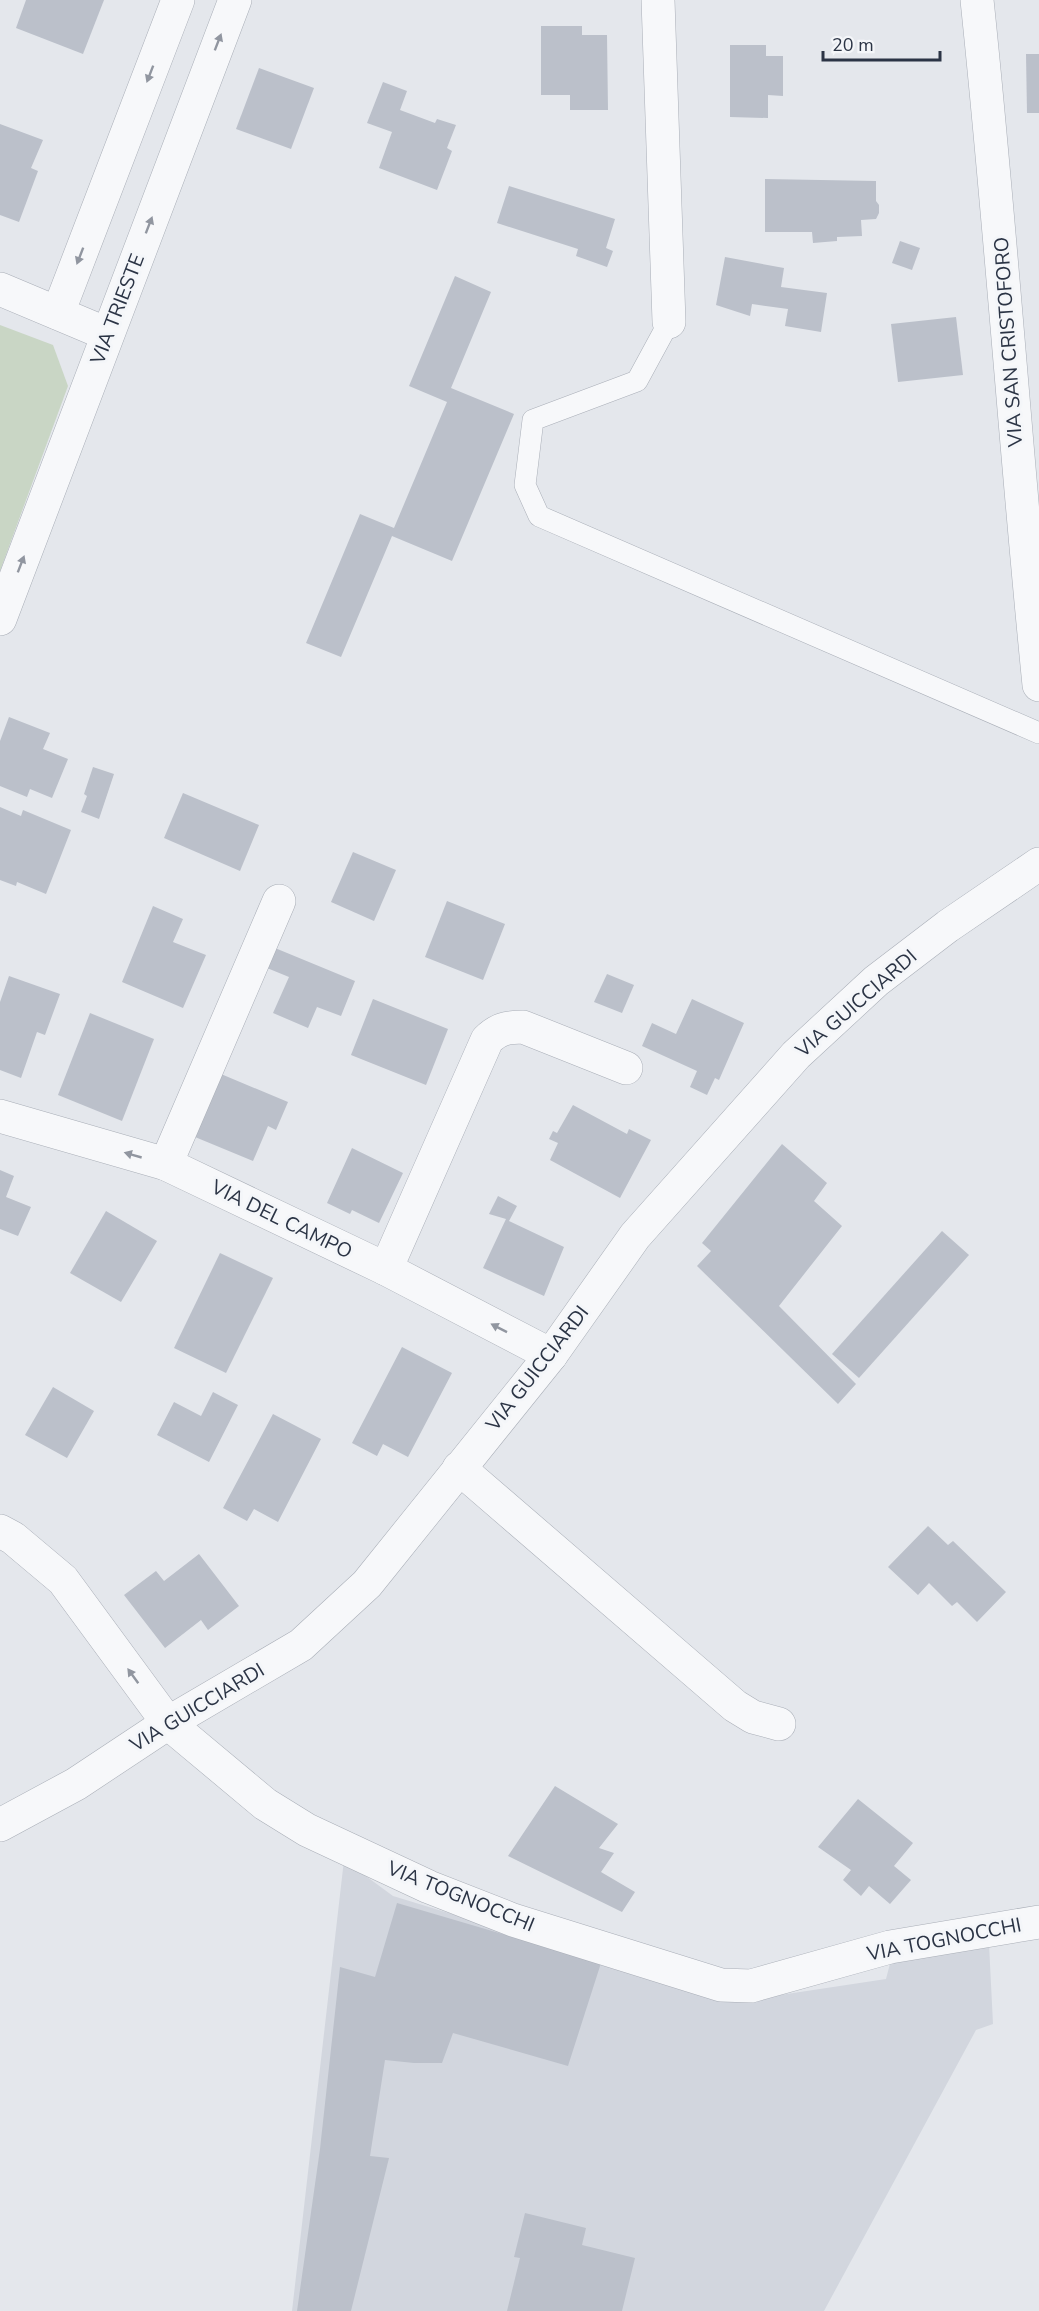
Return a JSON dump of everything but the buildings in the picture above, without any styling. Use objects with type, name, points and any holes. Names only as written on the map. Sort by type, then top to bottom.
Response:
[{"type":"street","points":[[58,313],[178,0]]},
{"type":"street","name":"VIA TRIESTE","points":[[0,619],[235,0]]},
{"type":"street","points":[[658,0],[669,322]]},
{"type":"street","name":"VIA SAN CRISTOFORO","points":[[977,0],[995,165],[1020,490],[1039,685]]},
{"type":"street","points":[[0,289],[107,334]]},
{"type":"street","name":"VIA GUICCIARDI","points":[[0,1825],[76,1784],[168,1723],[301,1645],[367,1584],[551,1354],[635,1236],[796,1055],[876,981],[948,926],[1039,864]]},
{"type":"street","points":[[166,1164],[279,901]]},
{"type":"street","points":[[386,1269],[487,1040],[496,1031],[509,1026],[523,1026],[626,1068]]},
{"type":"street","name":"VIA DEL CAMPO","points":[[0,1116],[166,1164],[386,1269],[551,1354]]},
{"type":"street","points":[[459,1468],[735,1706],[753,1717],[779,1724]]},
{"type":"street","name":"VIA TOGNOCCHI","points":[[0,1531],[13,1538],[63,1580],[168,1723],[265,1804],[307,1830],[429,1887],[513,1920],[721,1985],[751,1986],[890,1947],[1039,1922]]},
{"type":"lane","points":[[669,322],[637,381],[533,420],[525,485],[539,516],[1039,733]]},
{"type":"shaded area","points":[[344,1860],[393,1896],[609,1962],[748,2000],[886,1979],[892,1956],[989,1944],[993,2024],[976,2030],[824,2311],[292,2311]]},
{"type":"green space","points":[[0,325],[53,345],[68,386],[0,571]]}]
